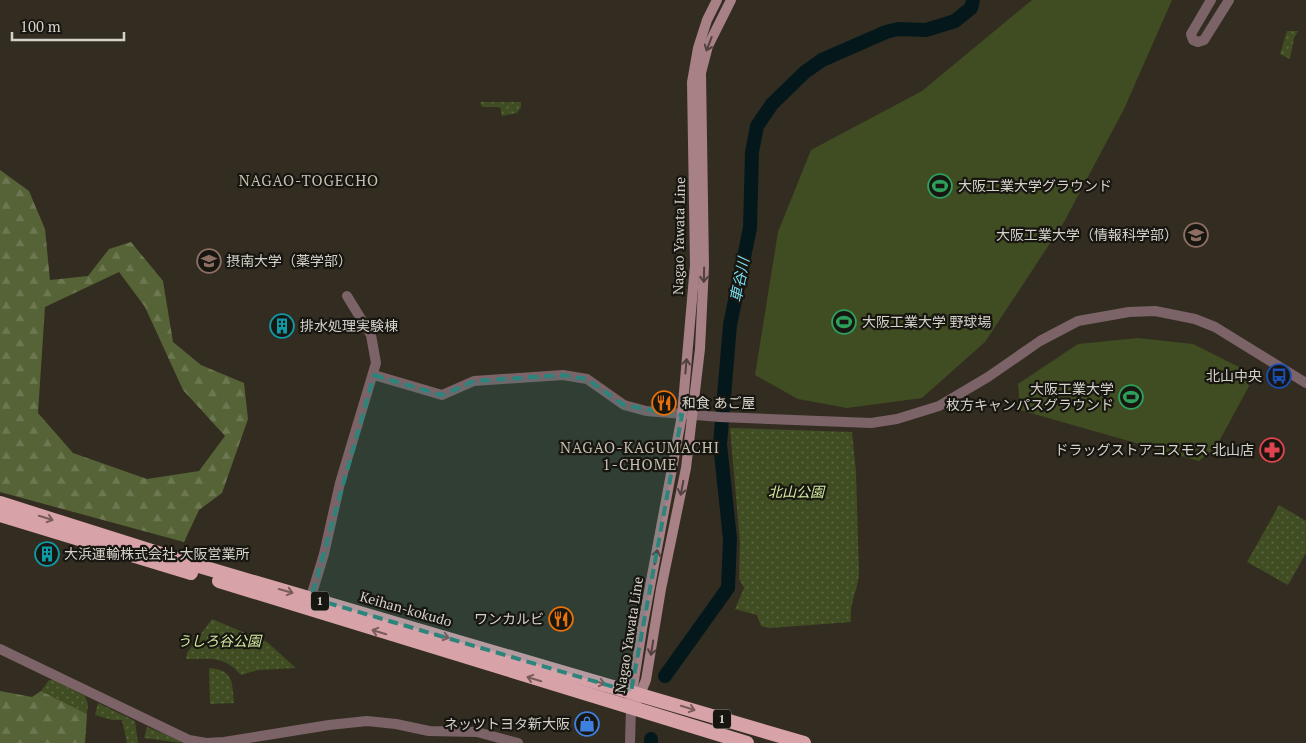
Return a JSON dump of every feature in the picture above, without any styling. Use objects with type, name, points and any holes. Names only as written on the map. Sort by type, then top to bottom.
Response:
[{"type":"highway","name":"Keihan-kokudo","points":[[0,503],[632,708],[746,743]]},
{"type":"highway","name":"Keihan-kokudo","points":[[0,515],[309,604],[636,693],[804,743]]},
{"type":"main road","name":"Nagao Yawata Line","points":[[632,708],[682,414],[695,265],[692,82],[698,48],[707,20],[717,0]]},
{"type":"main road","name":"Nagao Yawata Line","points":[[636,693],[646,680],[694,415],[704,266],[700,81],[708,46],[731,0]]},
{"type":"street","points":[[1211,0],[1191,34],[1193,40],[1198,42],[1204,40],[1225,1]]},
{"type":"street","points":[[309,604],[324,554],[340,483],[374,375],[375,352],[371,336],[347,296]]},
{"type":"street","points":[[374,375],[442,395],[474,381],[563,375],[587,379],[624,405],[646,411],[738,418],[871,423],[919,414],[956,398],[1061,329],[1078,321],[1129,312],[1170,313],[1215,327],[1306,383]]},
{"type":"street","points":[[0,649],[189,740],[206,743],[224,742],[329,725],[367,721],[396,724],[429,731],[477,732],[518,743]]},
{"type":"street","points":[[630,743],[632,708]]},
{"type":"highlighted area","points":[[374,375],[442,395],[474,381],[563,375],[587,379],[624,405],[682,415],[631,692],[311,598]]},
{"type":"green space","name":"大阪工業大学グラウンド","points":[[1032,0],[1172,0],[1124,109],[1064,222],[985,342],[922,398],[847,408],[798,399],[755,375],[778,232],[811,150],[922,91]]},
{"type":"green space","points":[[1287,31],[1298,31],[1294,38],[1290,59],[1280,54]]},
{"type":"green space","points":[[480,102],[521,102],[521,107],[517,113],[502,116],[500,107],[482,107]]},
{"type":"green space","points":[[0,170],[29,191],[45,229],[50,280],[88,276],[109,249],[131,242],[163,281],[173,342],[201,365],[244,383],[248,419],[222,493],[199,510],[184,542],[0,492]],"holes":[[[119,272],[145,307],[183,390],[225,436],[199,471],[147,479],[73,453],[38,413],[45,307]]]},
{"type":"green space","name":"大阪工業大学 枚方キャンパスグラウンド","points":[[1138,338],[1193,344],[1255,375],[1216,447],[1199,461],[1020,410],[1018,384],[1078,344]]},
{"type":"green space","name":"北山公園","points":[[730,428],[852,432],[856,472],[859,574],[851,609],[851,622],[770,628],[761,626],[757,615],[735,609],[744,588],[739,579],[740,542]]},
{"type":"green space","points":[[1279,505],[1306,521],[1306,553],[1288,585],[1247,562]]},
{"type":"green space","name":"うしろ谷公園","points":[[212,619],[267,642],[296,668],[258,670],[241,675],[229,664],[222,661],[186,659],[187,653]]},
{"type":"green space","points":[[209,668],[223,671],[230,678],[234,703],[210,704]]},
{"type":"green space","points":[[49,680],[53,680],[85,696],[88,704],[87,714],[41,691]]},
{"type":"green space","points":[[0,691],[32,697],[41,691],[87,714],[85,743],[0,743]]},
{"type":"green space","points":[[98,703],[135,721],[138,743],[127,743],[122,720],[112,720],[95,715]]},
{"type":"green space","points":[[147,727],[179,740],[181,743],[144,738]]},
{"type":"waterway","name":"車谷川","points":[[665,676],[728,588],[730,539],[720,444],[730,325],[750,228],[752,152],[757,126],[772,104],[805,72],[822,60],[886,32],[898,29],[926,30],[955,21],[971,8],[973,0]]},
{"type":"place","name":"大阪工業大学グラウンド","points":[[940,186]]},
{"type":"place","name":"大阪工業大学（情報科学部）","points":[[1196,235]]},
{"type":"place","name":"摂南大学（薬学部）","points":[[209,261]]},
{"type":"place","name":"大阪工業大学 野球場","points":[[844,322]]},
{"type":"place","name":"排水処理実験棟","points":[[282,326]]},
{"type":"place","name":"北山中央","points":[[1279,376]]},
{"type":"place","name":"大阪工業大学 枚方キャンパスグラウンド","points":[[1131,397]]},
{"type":"place","name":"和食 あご屋","points":[[664,403]]},
{"type":"place","name":"ドラッグストアコスモス 北山店","points":[[1272,450]]},
{"type":"place","name":"大浜運輸株式会社 大阪営業所","points":[[47,554]]},
{"type":"place","name":"ワンカルビ","points":[[561,619]]},
{"type":"place","name":"ネッツトヨタ新大阪","points":[[587,724]]},
{"type":"district","name":"NAGAO-TOGECHO","points":[[309,181]]},
{"type":"district","name":"NAGAO-KAGUMACHI 1-CHOME","points":[[640,456]]}]
